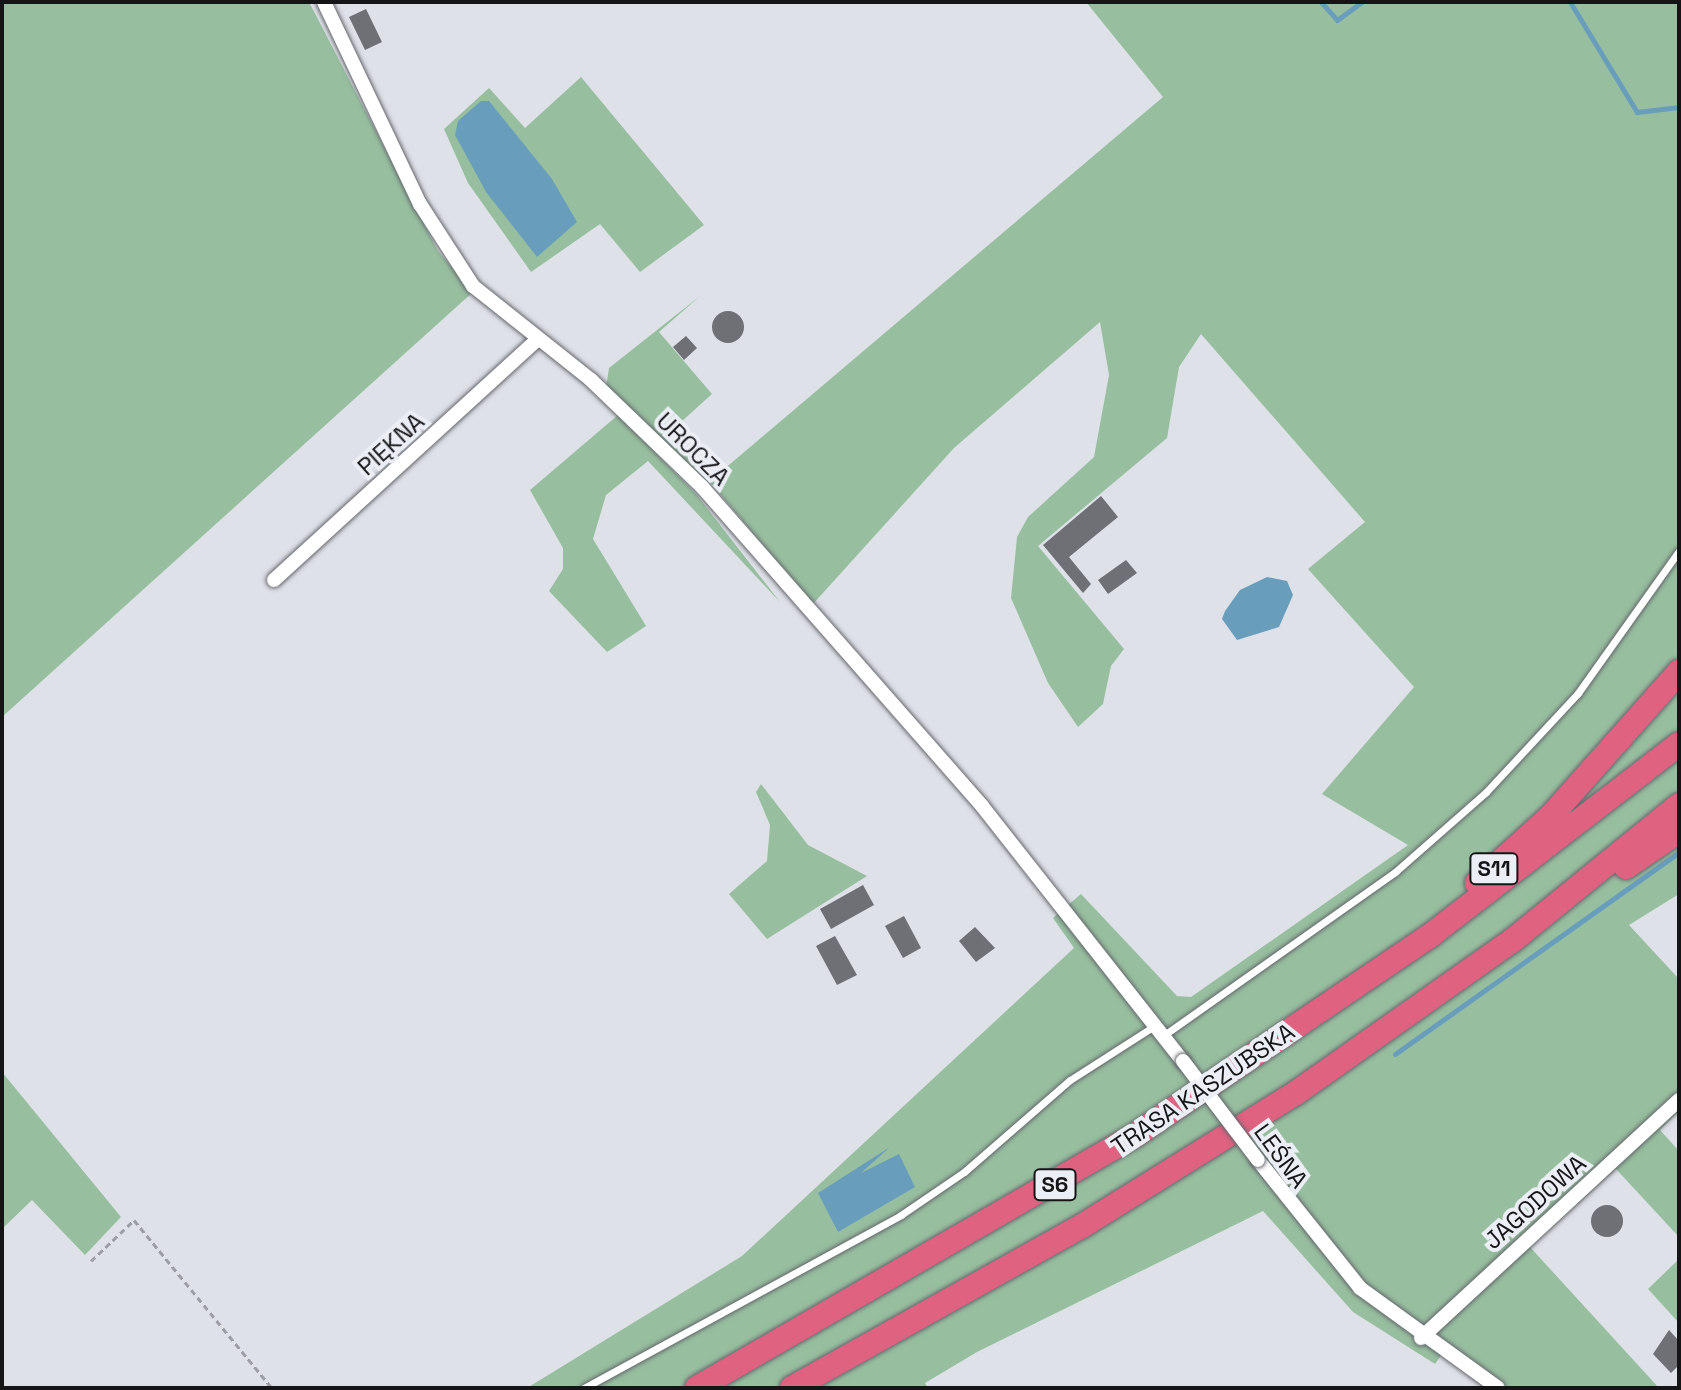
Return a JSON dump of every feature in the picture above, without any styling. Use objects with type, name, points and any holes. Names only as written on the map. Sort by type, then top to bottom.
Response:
[{"type":"highway","name":"S11","points":[[1363,981],[1551,816],[1679,672]]},
{"type":"highway","name":"TRASA KASZUBSKA","points":[[697,1388],[1121,1144],[1363,981],[1679,744]]},
{"type":"highway","name":"TRASA KASZUBSKA","points":[[792,1388],[1190,1161],[1513,940],[1679,805]]},
{"type":"highway","points":[[1513,940],[1679,831]]},
{"type":"street","name":"UROCZA","points":[[324,2],[447,252],[487,300],[536,341],[591,380],[702,487],[1068,912]]},
{"type":"street","name":"PIĘKNA","points":[[274,580],[536,341]]},
{"type":"street","name":"LEŚNA","points":[[1068,912],[1322,1247],[1421,1338],[1498,1388]]},
{"type":"street","name":"JAGODOWA","points":[[1421,1338],[1679,1100]]},
{"type":"lane","points":[[584,1388],[901,1215],[964,1172],[1070,1080],[1160,1030],[1395,872],[1486,792],[1578,693],[1679,551]]},
{"type":"path","points":[[91,1261],[134,1220],[272,1388]]},
{"type":"green space","points":[[2,2],[309,2],[438,251],[473,292],[2,717]]},
{"type":"green space","points":[[1086,2],[1679,2],[1679,894],[1629,925],[1679,979],[1679,1111],[1660,1130],[1679,1151],[1679,1237],[1616,1169],[1530,1247],[1659,1388],[1507,1388],[1447,1347],[1435,1364],[1353,1312],[1263,1211],[977,1352],[925,1383],[928,1388],[527,1388],[742,1256],[1074,948],[1053,918],[1081,894],[1177,996],[1191,997],[1408,845],[1322,794],[1414,687],[1308,569],[1365,522],[1201,334],[1179,367],[1167,438],[1038,546],[1124,649],[1111,666],[1103,704],[1078,727],[1048,683],[1011,598],[1017,537],[1028,517],[1094,457],[1109,375],[1100,322],[954,448],[813,604],[710,482],[706,486],[606,388],[609,368],[700,296],[659,332],[712,394],[671,431],[710,481],[1163,97]]},
{"type":"green space","points":[[581,77],[704,225],[640,272],[600,224],[531,272],[468,183],[444,129],[489,88],[525,128]]},
{"type":"green space","points":[[618,415],[696,494],[780,602],[648,461],[606,495],[593,539],[646,626],[607,652],[549,591],[563,569],[563,548],[530,490]]},
{"type":"green space","points":[[761,784],[808,845],[867,876],[767,939],[729,894],[767,861],[770,825],[756,792]]},
{"type":"green space","points":[[2,1072],[121,1217],[85,1255],[32,1200],[2,1229]]},
{"type":"green space","points":[[1679,1259],[1679,1323],[1648,1289]]},
{"type":"water","points":[[481,101],[489,101],[552,179],[577,222],[537,257],[486,192],[455,135],[458,121]]},
{"type":"water","points":[[1267,577],[1287,581],[1293,595],[1279,627],[1237,640],[1222,619],[1225,611],[1240,590]]},
{"type":"water","points":[[890,1147],[861,1173],[899,1154],[915,1187],[838,1232],[818,1193]]},
{"type":"building","points":[[366,9],[382,42],[365,50],[349,17]]},
{"type":"building","points":[[728,311],[739,316],[744,327],[739,338],[728,343],[717,338],[712,327],[717,316]]},
{"type":"building","points":[[686,336],[697,348],[684,360],[673,347]]},
{"type":"building","points":[[1101,496],[1118,517],[1069,557],[1091,584],[1083,593],[1043,545]]},
{"type":"building","points":[[1126,560],[1137,573],[1108,594],[1098,580]]},
{"type":"building","points":[[863,885],[874,905],[831,929],[820,909]]},
{"type":"building","points":[[904,916],[921,948],[903,958],[885,926]]},
{"type":"building","points":[[975,927],[995,948],[976,962],[959,941]]},
{"type":"building","points":[[835,936],[857,975],[837,985],[816,946]]},
{"type":"building","points":[[1607,1205],[1618,1210],[1623,1221],[1618,1232],[1607,1237],[1596,1232],[1591,1221],[1596,1210]]},
{"type":"building","points":[[1669,1330],[1679,1341],[1679,1365],[1671,1373],[1653,1354]]},
{"type":"waterway","points":[[1321,2],[1337,20],[1362,2]]},
{"type":"waterway","points":[[1570,2],[1637,112],[1679,107]]},
{"type":"waterway","points":[[1679,698],[1679,708]]},
{"type":"waterway","points":[[1395,1054],[1679,852]]}]
